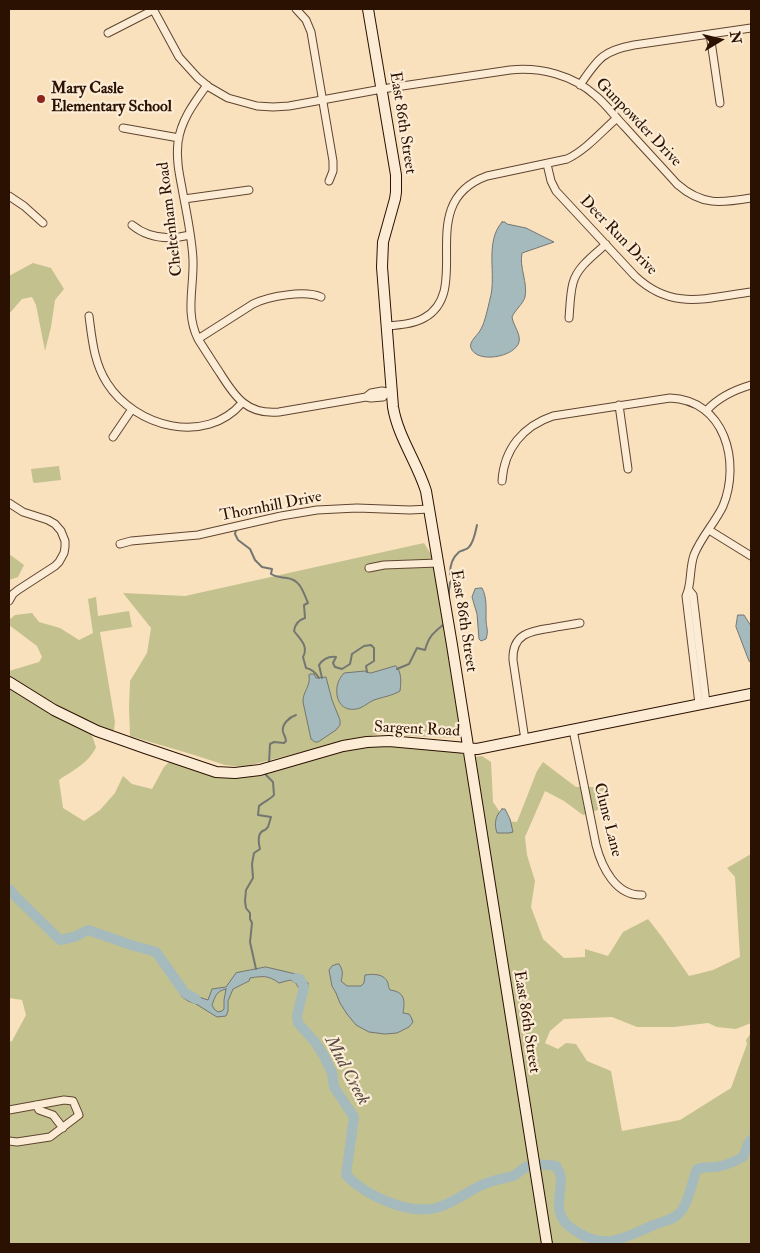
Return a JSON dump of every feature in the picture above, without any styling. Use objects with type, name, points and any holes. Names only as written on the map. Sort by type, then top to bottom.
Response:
[{"type":"street","points":[[108,33],[153,9]]},
{"type":"street","name":"Gunpowder Drive","points":[[153,9],[179,57],[192,72],[207,85],[228,98],[246,104],[262,107],[289,106],[382,89],[516,70],[551,73],[568,78],[597,97],[677,184],[690,194],[715,202],[729,202],[751,198]]},
{"type":"street","points":[[296,9],[306,20],[311,32],[333,161],[330,181]]},
{"type":"street","name":"East 86th Street","points":[[368,9],[395,164],[396,183],[394,200],[383,242],[382,267],[387,326],[389,392],[397,426],[421,475],[426,491],[547,1244]]},
{"type":"street","points":[[580,85],[596,62],[605,54],[615,50],[634,45],[751,28]]},
{"type":"street","points":[[710,34],[720,103]]},
{"type":"street","name":"Cheltenham Road","points":[[207,85],[187,114],[177,149],[193,260],[191,316],[198,339],[230,389],[242,403]]},
{"type":"street","points":[[387,326],[419,321],[430,314],[440,302],[445,286],[448,217],[454,202],[464,189],[475,181],[487,176],[566,160],[586,146],[616,118]]},
{"type":"street","points":[[123,128],[179,138]]},
{"type":"street","name":"Deer Run Drive","points":[[547,164],[551,183],[556,191],[635,276],[654,291],[682,300],[696,300],[751,292]]},
{"type":"street","points":[[184,199],[249,190]]},
{"type":"street","points":[[9,196],[43,223]]},
{"type":"street","points":[[132,225],[146,234],[156,237],[173,238],[190,235]]},
{"type":"street","points":[[570,318],[572,284],[586,263],[606,244]]},
{"type":"street","points":[[198,339],[262,300],[303,293],[321,297]]},
{"type":"street","points":[[90,316],[94,348],[107,383],[114,393],[132,410],[158,422],[190,427],[208,425],[231,414],[242,403],[257,410],[276,412],[366,397],[383,397],[389,392]]},
{"type":"street","points":[[707,410],[719,398],[751,385]]},
{"type":"street","points":[[502,481],[503,469],[509,453],[518,439],[536,424],[546,419],[558,415],[664,398],[689,401],[707,410],[722,430],[728,448],[730,478],[720,511],[693,557],[689,590],[686,596],[702,704]]},
{"type":"street","points":[[619,405],[628,469]]},
{"type":"street","points":[[112,437],[132,410]]},
{"type":"street","points":[[9,503],[23,512],[55,524],[64,536],[65,548],[62,558],[55,566],[18,590],[9,601]]},
{"type":"street","name":"Thornhill Drive","points":[[120,544],[131,541],[198,535],[281,516],[317,510],[357,508],[429,509]]},
{"type":"street","points":[[709,530],[751,556]]},
{"type":"street","points":[[369,568],[384,565],[438,562]]},
{"type":"street","points":[[525,740],[513,660],[515,645],[521,637],[532,631],[580,623]]},
{"type":"street","name":"Sargent Road","points":[[9,682],[43,704],[89,728],[219,772],[238,773],[260,770],[343,746],[367,742],[389,741],[477,749],[751,694]]},
{"type":"street","name":"Clune Lane","points":[[573,730],[596,845],[602,862],[620,888],[629,894],[642,895]]},
{"type":"street","points":[[9,1110],[64,1100],[72,1101],[79,1115],[50,1137],[17,1142],[9,1141]]},
{"type":"street","points":[[36,1106],[39,1110],[53,1115],[63,1128]]},
{"type":"shaded area","points":[[502,222],[526,228],[554,242],[522,253],[521,258],[526,292],[523,302],[512,317],[519,336],[519,342],[516,347],[511,352],[496,357],[480,356],[470,346],[480,331],[487,310],[492,290],[492,249],[497,230]]},
{"type":"shaded area","points":[[33,263],[51,268],[64,289],[55,300],[45,351],[36,305],[32,297],[22,299],[9,314],[9,276]]},
{"type":"shaded area","points":[[59,466],[61,480],[33,482],[31,469]]},
{"type":"shaded area","points":[[424,543],[432,556],[460,729],[457,738],[384,733],[243,767],[225,765],[130,736],[130,681],[147,653],[151,628],[123,593],[185,596]]},
{"type":"shaded area","points":[[9,554],[24,565],[18,577],[9,580]]},
{"type":"shaded area","points":[[482,588],[485,599],[487,631],[486,639],[481,641],[479,639],[477,614],[472,597],[475,589]]},
{"type":"shaded area","points":[[96,597],[98,616],[129,611],[132,627],[100,632],[115,722],[114,730],[110,731],[33,693],[9,678],[9,671],[39,662],[42,657],[37,646],[9,625],[9,620],[15,615],[32,613],[39,622],[60,628],[79,640],[93,633],[88,599]]},
{"type":"shaded area","points":[[738,615],[744,615],[751,626],[751,663],[736,627]]},
{"type":"shaded area","points":[[396,666],[400,674],[400,691],[374,700],[356,709],[345,708],[340,703],[337,695],[337,686],[344,673],[365,671],[370,673]]},
{"type":"shaded area","points":[[314,674],[316,678],[326,677],[340,720],[340,725],[336,730],[318,742],[311,739],[303,702],[309,683],[309,675]]},
{"type":"shaded area","points":[[9,685],[90,730],[96,747],[90,757],[59,780],[63,808],[84,821],[100,810],[115,793],[123,776],[132,784],[152,789],[164,767],[171,760],[217,774],[245,777],[262,774],[337,751],[378,743],[462,751],[466,757],[543,1244],[9,1244],[9,1042],[12,1041],[26,1015],[22,1000],[9,998]]},
{"type":"shaded area","points":[[482,756],[491,762],[493,802],[506,821],[517,822],[537,771],[543,762],[576,787],[604,787],[606,807],[583,815],[564,801],[545,791],[525,837],[527,855],[535,881],[531,907],[543,939],[564,958],[585,957],[585,949],[608,956],[623,932],[648,919],[689,976],[713,970],[740,957],[735,877],[727,868],[751,854],[751,1023],[736,1029],[717,1027],[708,1023],[674,1027],[637,1027],[612,1017],[564,1019],[550,1031],[545,1043],[558,1049],[566,1043],[576,1044],[587,1061],[611,1071],[622,1131],[680,1120],[731,1088],[747,1044],[746,1040],[751,1033],[751,1244],[550,1244],[474,757]]},
{"type":"shaded area","points":[[502,809],[505,809],[510,819],[513,832],[497,833],[496,820]]},
{"type":"shaded area","points":[[339,964],[342,972],[341,981],[347,986],[361,986],[364,983],[365,975],[375,974],[384,977],[390,990],[399,993],[403,997],[403,1013],[409,1014],[413,1022],[409,1027],[397,1033],[385,1034],[369,1032],[356,1025],[340,1003],[332,986],[329,970],[332,966]]},
{"type":"shaded area","points":[[266,967],[300,975],[308,983],[308,987],[298,987],[296,983],[290,980],[279,983],[265,977],[250,978],[249,981],[233,989],[228,1001],[226,1016],[217,1017],[181,996],[188,990],[208,1000],[212,989],[226,987],[236,973]],"holes":[[[226,989],[224,1009],[222,1011],[218,1012],[214,1009],[212,1005],[216,995]]]},
{"type":"waterway","points":[[449,600],[452,562],[459,552],[467,549],[470,545],[477,525]]},
{"type":"waterway","points":[[236,530],[235,534],[238,540],[250,549],[255,560],[262,567],[272,569],[271,574],[275,576],[292,579],[301,587],[308,603],[304,605],[305,618],[297,623],[294,631],[305,649],[303,657],[306,668],[314,671],[319,678]]},
{"type":"waterway","points":[[397,669],[409,664],[417,648],[425,650],[432,635],[444,624]]},
{"type":"waterway","points":[[322,678],[319,665],[324,660],[336,657],[333,663],[335,667],[342,669],[350,664],[352,654],[364,646],[371,645],[374,648],[374,661],[366,666],[367,672]]},
{"type":"waterway","points":[[269,763],[270,744],[274,742],[284,743],[286,741],[283,726],[296,715]]},
{"type":"waterway","points":[[256,969],[250,942],[252,923],[245,901],[246,890],[253,878],[252,864],[254,853],[260,849],[259,835],[268,827],[271,817],[258,815],[259,806],[274,795],[273,782],[266,775],[267,772]]},
{"type":"waterway","name":"Mud Creek","points":[[9,889],[60,940],[74,937],[88,930],[156,952],[185,993],[196,999]]},
{"type":"waterway","name":"Mud Creek","points":[[296,978],[300,979],[304,987],[297,1016],[298,1023],[315,1042],[324,1056],[332,1073],[334,1087],[354,1117],[346,1175],[364,1190],[387,1202],[412,1209],[436,1208],[484,1184],[513,1176],[526,1167],[552,1165],[556,1166],[560,1173],[559,1209],[565,1223],[589,1238],[599,1241],[617,1240],[676,1216],[684,1208],[697,1169],[722,1166],[740,1159],[743,1157],[751,1140]]},
{"type":"place","name":"Mary Casle Elementary School","points":[[41,99]]}]
